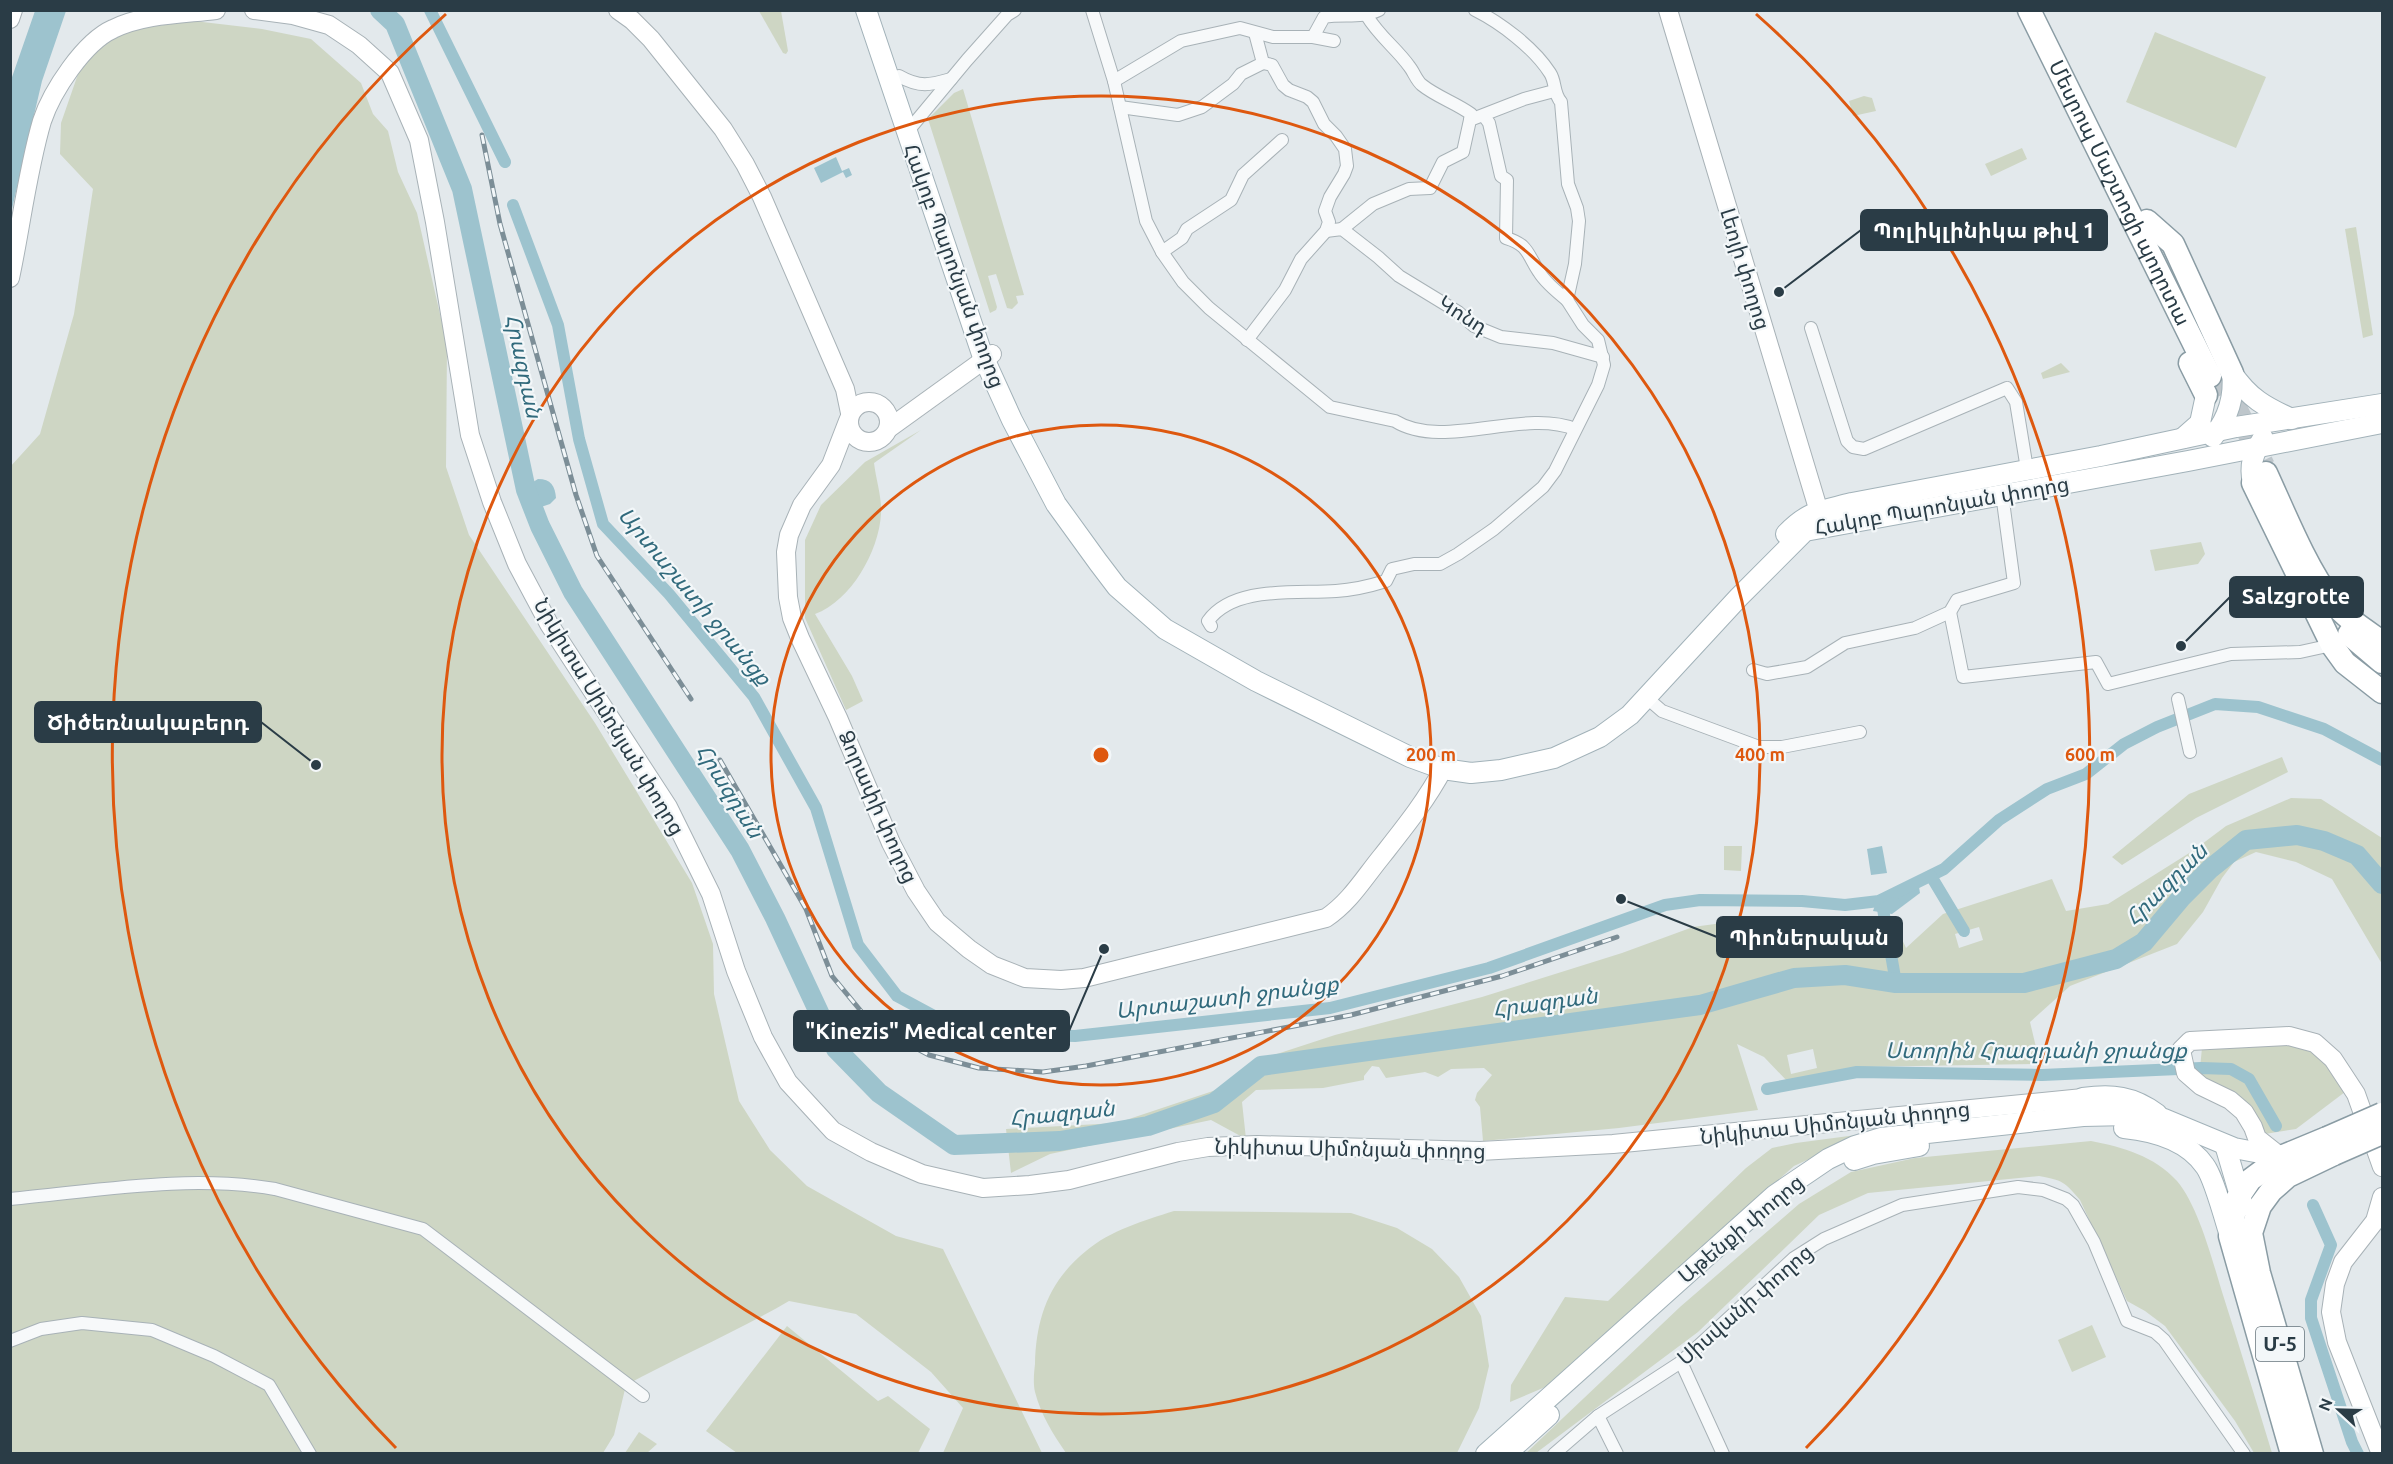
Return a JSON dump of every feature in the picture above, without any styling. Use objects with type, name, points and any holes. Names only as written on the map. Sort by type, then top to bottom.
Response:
[{"type":"highway","name":"Մեսրոպ Մաշտոցի պողոտա","points":[[2029,10],[2124,204],[2148,274],[2217,379]]},
{"type":"highway","name":"Մեսրոպ Մաշտոցի պողոտա","points":[[2046,10],[2147,221],[2217,379]]},
{"type":"highway","points":[[2264,453],[2338,637],[2345,663],[2382,692]]},
{"type":"highway","points":[[2264,453],[2317,578],[2333,603],[2382,642]]},
{"type":"highway","points":[[2338,637],[2382,662]]},
{"type":"highway","points":[[2338,637],[2356,656],[2382,675]]},
{"type":"highway","points":[[2241,1235],[2234,1212],[2240,1195],[2256,1174],[2284,1166],[2330,1146],[2382,1114]]},
{"type":"highway","points":[[2330,1146],[2382,1133]]},
{"type":"highway","points":[[2241,1235],[2271,1191],[2284,1166]]},
{"type":"highway","name":"Մ-5","points":[[2241,1235],[2292,1454]]},
{"type":"highway","name":"Մ-5","points":[[2241,1235],[2259,1273],[2312,1454]]},
{"type":"main road","name":"Հակոբ Պարոնյան փողոց","points":[[866,10],[910,126],[987,354],[1012,420],[1056,504],[1104,571],[1132,603],[1164,629],[1256,681],[1418,761],[1443,770],[1471,773],[1501,771],[1554,758],[1600,737],[1630,715],[1797,537],[1821,518],[2027,469],[2222,430],[2382,404]]},
{"type":"main road","name":"Հակոբ Պարոնյան փողոց","points":[[879,10],[900,76],[910,126],[924,151],[987,354],[1082,530],[1107,562],[1141,597],[1202,641],[1419,749],[1447,757],[1470,761],[1509,760],[1556,749],[1591,733],[1627,705],[1800,519],[2002,495],[2195,460],[2264,453],[2382,423]]},
{"type":"main road","points":[[2217,379],[2244,390],[2268,408],[2292,419]]},
{"type":"main road","points":[[2195,460],[2222,430],[2232,401],[2234,386],[2217,379]]},
{"type":"main road","points":[[2217,379],[2222,442],[2264,453]]},
{"type":"main road","points":[[2182,439],[2200,423],[2217,379]]},
{"type":"main road","points":[[2264,453],[2270,429],[2292,419]]},
{"type":"main road","points":[[2222,430],[2264,453]]},
{"type":"main road","points":[[2195,460],[2234,465],[2264,453]]},
{"type":"main road","points":[[2083,1098],[2109,1095],[2128,1099],[2148,1107],[2164,1119]]},
{"type":"main road","points":[[2083,1098],[2113,1105],[2117,1109],[2115,1115]]},
{"type":"main road","name":"Աթենքի փողոց","points":[[1486,1454],[1775,1195],[1813,1167],[1870,1141],[1898,1135],[2083,1116],[2115,1115],[2164,1119],[2225,1145],[2284,1166]]},
{"type":"main road","name":"Աթենքի փողոց","points":[[1506,1454],[1764,1220],[1798,1194],[1848,1162],[1897,1149],[2061,1130],[2118,1127],[2146,1130],[2175,1141],[2191,1152],[2206,1167]]},
{"type":"main road","points":[[2225,1145],[2240,1195]]},
{"type":"main road","points":[[2206,1167],[2256,1174]]},
{"type":"main road","points":[[2206,1167],[2241,1235]]},
{"type":"street","points":[[10,19],[13,10]]},
{"type":"street","points":[[10,278],[43,119],[81,53],[97,38],[114,28],[142,20],[216,10]]},
{"type":"street","name":"Նիկիտա Սիմոնյան փողոց","points":[[254,10],[293,15],[329,25],[359,45],[390,73],[419,140],[470,435],[492,502],[513,554],[549,624],[668,807],[711,894],[736,971],[768,1046],[788,1082],[833,1131],[871,1152],[922,1174],[983,1188],[1069,1180],[1178,1152],[1208,1147],[1257,1145],[1480,1151],[1593,1146],[2083,1098]]},
{"type":"street","points":[[618,10],[651,39],[723,129],[746,164],[845,389],[854,412],[852,434],[864,442]]},
{"type":"street","points":[[910,126],[1007,15],[1015,10]]},
{"type":"street","points":[[1092,10],[1114,81],[1146,221],[1162,252],[1184,282],[1209,308],[1330,407],[1423,430],[1447,432],[1488,429],[1512,423],[1563,424],[1575,429]]},
{"type":"street","points":[[1313,37],[1324,17],[1367,16],[1379,10]]},
{"type":"street","points":[[1475,10],[1517,38],[1545,65],[1552,76],[1554,91],[1561,102],[1568,184],[1579,221],[1575,264],[1567,300]]},
{"type":"street","name":"Լեոյի փողոց","points":[[1668,10],[1821,518]]},
{"type":"street","points":[[1326,231],[1342,229],[1373,204],[1409,189],[1430,188],[1443,162],[1463,152],[1470,120],[1471,114],[1463,108],[1420,84],[1411,68],[1386,43],[1367,16]]},
{"type":"street","points":[[1114,81],[1181,41],[1240,28],[1273,37],[1313,37],[1334,40]]},
{"type":"street","points":[[1255,33],[1263,63]]},
{"type":"street","points":[[1120,107],[1178,115],[1202,107],[1233,84],[1241,74],[1263,63],[1272,65],[1283,85],[1289,90],[1313,102],[1324,124],[1336,135],[1345,149],[1347,166],[1325,211],[1329,222],[1326,231],[1301,259],[1285,290],[1247,340]]},
{"type":"street","points":[[900,76],[910,82],[928,86],[952,78]]},
{"type":"street","points":[[1470,120],[1524,99],[1554,91]]},
{"type":"street","points":[[1211,626],[1208,621],[1221,608],[1267,592],[1300,593],[1358,588],[1386,581],[1392,569],[1414,564],[1440,564],[1494,529],[1543,487],[1555,471],[1598,385],[1604,365],[1603,357],[1599,351],[1598,340],[1583,325],[1567,300],[1539,272],[1531,255],[1522,244],[1506,238],[1507,180],[1501,176],[1489,123],[1484,116]]},
{"type":"street","points":[[1162,252],[1182,238],[1187,229],[1231,200],[1243,175],[1282,140]]},
{"type":"street","name":"Կոնդ","points":[[1342,229],[1378,256],[1399,276],[1458,312],[1474,327],[1501,338],[1553,343],[1592,356],[1603,357]]},
{"type":"street","points":[[1811,328],[1847,441],[1853,447],[1864,449],[2007,388],[2016,402],[2027,469]]},
{"type":"street","points":[[831,465],[854,412],[872,401],[882,406],[907,407],[987,354]]},
{"type":"street","points":[[831,465],[864,442],[878,440],[888,429],[987,354]]},
{"type":"street","points":[[882,406],[889,419],[888,429]]},
{"type":"street","name":"Ձորափի փողոց","points":[[831,465],[794,520],[786,552],[786,576],[792,618],[838,718],[891,843],[916,891],[937,922],[969,950],[992,965],[1025,978],[1061,981],[1084,978],[1326,918],[1342,907],[1356,890],[1431,793],[1443,770]]},
{"type":"street","points":[[1753,670],[1767,674],[1808,667],[1845,643],[1915,628],[1950,612],[1957,600],[2014,583],[2002,495]]},
{"type":"street","points":[[1950,612],[1963,676],[2096,662],[2108,684],[2231,654],[2300,652],[2338,637]]},
{"type":"street","points":[[1647,698],[1662,711],[1759,747],[1782,747],[1860,732]]},
{"type":"street","points":[[2178,699],[2190,752]]},
{"type":"street","points":[[2284,1166],[2257,1138],[2244,1112],[2230,1100],[2201,1086],[2186,1073],[2181,1050],[2190,1041],[2289,1036],[2315,1043],[2333,1059],[2356,1094],[2382,1167]]},
{"type":"street","points":[[10,1199],[177,1183],[252,1185],[274,1193],[423,1229],[643,1396]]},
{"type":"street","name":"Սիսվանի փողոց","points":[[1554,1454],[1598,1416],[1681,1362],[1794,1258],[1824,1239],[1902,1205],[2018,1187],[2043,1190],[2066,1199],[2073,1205],[2094,1242],[2127,1321],[2155,1332],[2163,1340],[2244,1454]]},
{"type":"street","points":[[2381,1454],[2337,1342],[2331,1311],[2335,1284],[2343,1262],[2375,1221],[2382,1197]]},
{"type":"street","points":[[10,1341],[41,1329],[82,1323],[152,1330],[206,1352],[269,1385],[310,1454]]},
{"type":"street","points":[[1681,1362],[1723,1454]]},
{"type":"street","points":[[1598,1416],[1617,1454]]},
{"type":"green space","points":[[759,11],[781,11],[788,51],[786,54],[783,53]]},
{"type":"green space","points":[[194,21],[262,29],[311,39],[361,83],[373,114],[388,131],[398,172],[417,213],[447,345],[446,467],[469,535],[595,723],[692,883],[713,944],[714,994],[739,1101],[770,1150],[807,1186],[896,1236],[943,1249],[1042,1453],[943,1453],[963,1408],[931,1372],[856,1314],[789,1301],[626,1385],[614,1435],[603,1453],[11,1453],[10,467],[40,434],[74,314],[93,189],[60,154],[61,123],[86,51],[126,30]]},
{"type":"green space","points":[[2155,32],[2266,77],[2236,148],[2126,102]]},
{"type":"green space","points":[[963,89],[1024,295],[1016,296],[1018,303],[1012,309],[1007,308],[996,274],[988,276],[997,307],[990,313],[928,119],[954,93]]},
{"type":"green space","points":[[1864,96],[1872,98],[1876,111],[1853,116],[1849,101]]},
{"type":"green space","points":[[2022,148],[2027,159],[1991,176],[1985,164]]},
{"type":"green space","points":[[2356,227],[2373,335],[2363,338],[2345,229]]},
{"type":"green space","points":[[2061,363],[2070,372],[2043,379],[2041,373]]},
{"type":"green space","points":[[921,430],[874,463],[881,508],[875,543],[861,573],[851,586],[840,598],[815,614],[852,676],[863,701],[846,710],[805,618],[805,540],[821,505],[865,462]]},
{"type":"green space","points":[[2201,542],[2205,554],[2198,564],[2155,571],[2150,550]]},
{"type":"green space","points":[[2282,757],[2288,772],[2196,818],[2122,865],[2112,857],[2189,794]]},
{"type":"green space","points":[[2291,798],[2321,799],[2382,838],[2382,964],[2332,879],[2296,862],[2256,852],[2234,862],[2203,912],[2177,944],[2070,986],[2030,1022],[2040,1064],[1857,1067],[1787,1081],[1764,1057],[1737,1044],[1758,1110],[1619,1128],[1483,1141],[1480,1107],[1475,1100],[1477,1093],[1492,1075],[1484,1068],[1451,1069],[1438,1077],[1425,1072],[1386,1078],[1379,1067],[1372,1066],[1364,1076],[1364,1080],[1323,1088],[1256,1090],[1242,1102],[1246,1139],[1211,1120],[1050,1154],[1011,1173],[1006,1129],[1117,1123],[1216,1090],[1265,1058],[1335,1035],[1482,997],[1622,953],[1693,927],[1744,920],[1810,941],[1876,945],[1879,930],[1896,926],[1906,948],[1943,914],[2052,879],[2066,911],[2108,904],[2194,850],[2226,826]],"holes":[[[1979,927],[1983,940],[1959,948],[1955,934]],[[1813,1049],[1817,1068],[1791,1074],[1787,1055]]]},
{"type":"green space","points":[[1724,846],[1742,846],[1741,871],[1724,870]]},
{"type":"green space","points":[[2291,1041],[2321,1054],[2345,1092],[2296,1129],[2265,1134],[2199,1078],[2202,1048]]},
{"type":"green space","points":[[1864,1134],[1794,1166],[1550,1385],[1510,1402],[1511,1385],[1565,1297],[1608,1301],[1746,1168],[1772,1148]]},
{"type":"green space","points":[[2091,1141],[2115,1146],[2148,1159],[2168,1172],[2185,1192],[2199,1220],[2210,1252],[2272,1453],[2254,1453],[2235,1421],[2165,1326],[2127,1301],[2080,1200],[2063,1183],[2039,1176],[1868,1193],[1819,1215],[1698,1332],[1536,1453],[1525,1454],[1680,1307],[1799,1204],[1851,1172],[1915,1158]]},
{"type":"green space","points":[[1174,1211],[1351,1213],[1397,1228],[1432,1249],[1459,1277],[1481,1316],[1489,1366],[1479,1408],[1457,1453],[1066,1453],[1044,1416],[1034,1389],[1038,1331],[1047,1302],[1063,1275],[1086,1251],[1106,1237],[1128,1227]]},
{"type":"green space","points":[[2092,1325],[2106,1357],[2072,1372],[2058,1340]]},
{"type":"green space","points":[[787,1326],[878,1401],[888,1396],[930,1429],[918,1453],[737,1453],[706,1431]]},
{"type":"green space","points":[[639,1432],[657,1444],[647,1453],[625,1453]]},
{"type":"water","points":[[35,11],[66,11],[42,81],[11,213],[11,80]]},
{"type":"water","points":[[836,157],[842,171],[849,168],[852,175],[846,178],[843,172],[821,183],[814,168]]},
{"type":"water","points":[[538,479],[552,484],[556,498],[550,504],[538,508],[530,490],[533,482]]},
{"type":"water","points":[[1882,846],[1887,873],[1871,875],[1867,849]]},
{"type":"water","points":[[1919,887],[1920,893],[1892,914],[1873,911],[1875,905]]},
{"type":"waterway","name":"Հրազդան","points":[[380,10],[395,24],[462,189],[526,490],[540,526],[573,592],[740,850],[775,918],[836,1049],[879,1093],[954,1145],[1060,1141],[1148,1126],[1214,1103],[1261,1066],[1700,1005],[1794,978],[1845,975],[1896,983],[2024,983],[2116,959],[2144,942],[2181,898],[2210,869],[2246,840],[2297,835],[2324,841],[2357,855],[2382,884]]},
{"type":"waterway","points":[[430,10],[505,162]]},
{"type":"waterway","name":"Արտաշատի ջրանցք","points":[[513,205],[558,325],[579,439],[603,524],[669,594],[754,697],[816,808],[858,945],[897,996],[949,1024],[1010,1034],[1075,1036],[1330,1008],[1489,968],[1665,905],[1700,900],[1802,901],[1845,905],[1879,901],[1944,869],[1999,820],[2047,789],[2086,774],[2124,744],[2157,727],[2215,704],[2258,707],[2324,729],[2382,760]]},
{"type":"waterway","points":[[1931,876],[1964,931]]},
{"type":"waterway","points":[[1894,903],[1883,909],[1896,983]]},
{"type":"waterway","name":"Ստորին Հրազդանի ջրանցք","points":[[1767,1089],[1857,1072],[2042,1075],[2201,1068],[2231,1069],[2249,1079],[2276,1126]]},
{"type":"waterway","name":"Ստորին Հրազդանի ջրանցք","points":[[2313,1205],[2331,1245],[2311,1300],[2311,1318],[2358,1454]]},
{"type":"tunnel","points":[[2219,372],[2264,466]]},
{"type":"railway","points":[[482,135],[500,224],[576,495],[597,556],[691,699]]},
{"type":"railway","points":[[720,760],[806,909],[832,976],[865,1016],[889,1034],[929,1055],[979,1068],[1043,1072],[1086,1066],[1351,1015],[1502,976],[1617,937]]},
{"type":"place","name":"Պոլիկլինիկա թիվ 1","points":[[1779,292]]},
{"type":"place","name":"Salzgrotte","points":[[2181,646]]},
{"type":"place","name":"Ծիծեռնակաբերդ","points":[[316,765]]},
{"type":"place","name":"Պիոներական","points":[[1621,899]]},
{"type":"place","name":"\"Kinezis\" Medical center","points":[[1104,949]]}]
